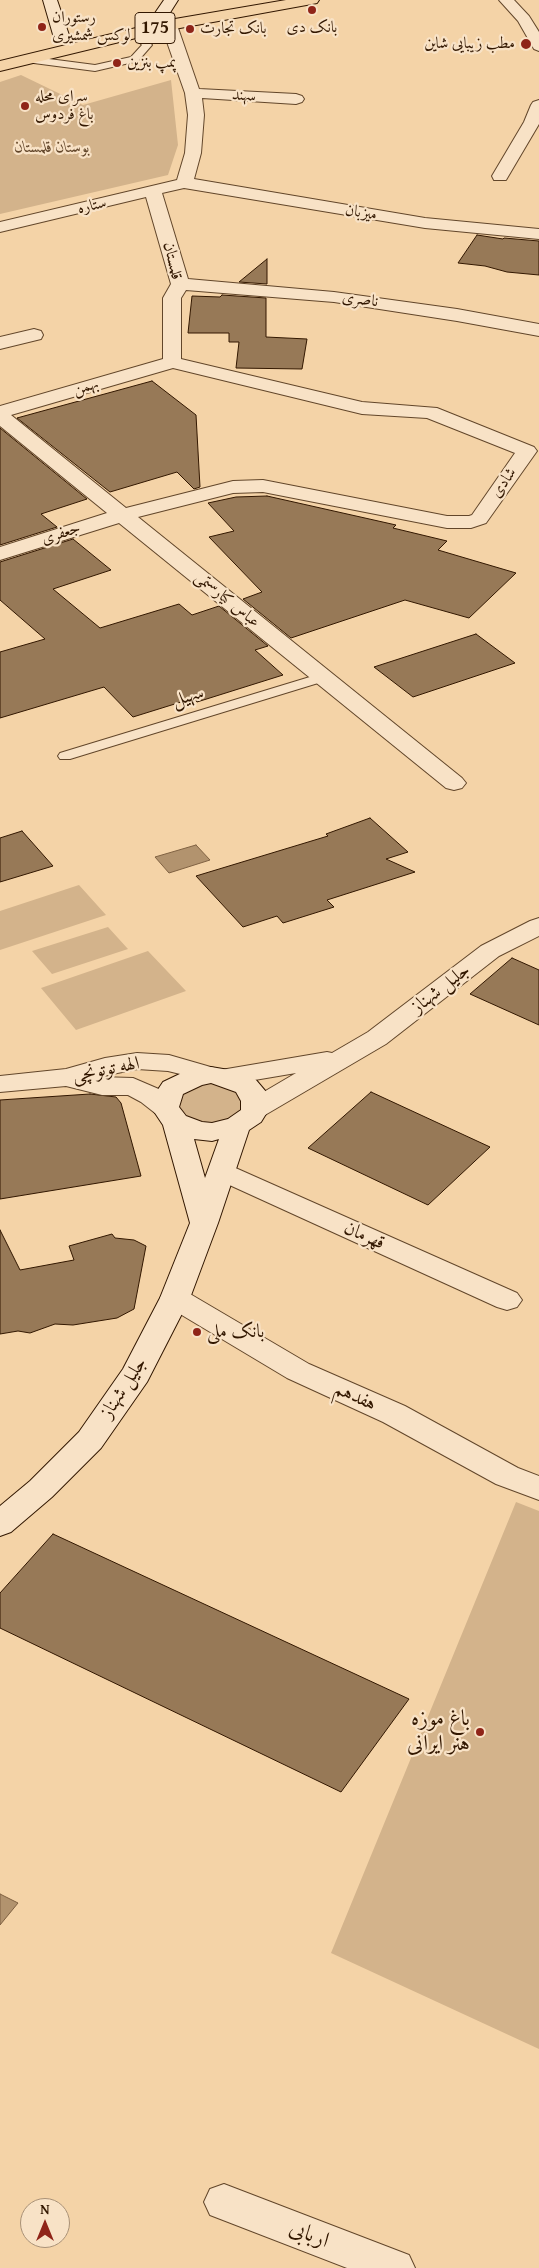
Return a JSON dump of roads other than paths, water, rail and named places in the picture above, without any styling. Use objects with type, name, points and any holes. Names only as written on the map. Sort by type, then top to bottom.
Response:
[{"type":"main road","name":"175","points":[[0,66],[136,33],[165,21],[247,0]]},
{"type":"main road","name":"175","points":[[0,54],[62,38],[312,0]]},
{"type":"street","points":[[50,0],[62,38]]},
{"type":"street","points":[[171,0],[165,21],[193,92],[196,127],[193,153],[184,183]]},
{"type":"street","points":[[506,0],[524,19],[539,46]]},
{"type":"street","name":"سهند","points":[[193,92],[296,99]]},
{"type":"street","points":[[500,176],[532,122],[539,105]]},
{"type":"street","name":"ستاره","points":[[0,226],[153,192],[184,183]]},
{"type":"street","name":"میزبان","points":[[184,183],[426,223],[539,234]]},
{"type":"street","name":"قلمستان","points":[[153,192],[180,284],[172,298],[172,362]]},
{"type":"street","name":"ناصری","points":[[180,284],[334,296],[457,314],[539,330]]},
{"type":"street","points":[[0,343],[34,335]]},
{"type":"street","name":"بهمن","points":[[0,412],[172,362]]},
{"type":"street","name":"شادی","points":[[122,515],[233,487],[263,486],[447,522],[471,522],[479,519],[527,451],[430,412],[362,408],[172,362]]},
{"type":"street","name":"عباس کیارستمی","points":[[0,416],[454,783]]},
{"type":"street","name":"جعفری","points":[[0,554],[122,515]]},
{"type":"street","name":"جلیل شهناز","points":[[0,1524],[41,1489],[90,1440],[136,1374],[175,1298],[222,1171],[246,1118],[377,1038],[490,950],[539,926]]},
{"type":"street","name":"جلیل شهناز","points":[[218,1076],[346,1057]]},
{"type":"street","name":"الهه توتونچی","points":[[0,1084],[67,1078],[105,1066],[137,1061],[169,1063],[218,1076]]},
{"type":"street","points":[[67,1078],[102,1086],[133,1087],[151,1096],[170,1114],[198,1131],[225,1131],[246,1118],[252,1093],[246,1086],[218,1076],[196,1077],[173,1088],[167,1097],[170,1114],[204,1223]]},
{"type":"street","name":"قهرمان","points":[[222,1171],[507,1300]]},
{"type":"street","name":"هفدهم","points":[[175,1298],[298,1371],[394,1414],[507,1476],[539,1488]]},
{"type":"street","name":"اربابی","points":[[224,2202],[395,2268]]},
{"type":"lane","points":[[26,59],[96,68],[134,59],[147,45],[136,33]]},
{"type":"lane","name":"سهیل","points":[[64,756],[323,677]]},
{"type":"place","name":"بانک دی","points":[[312,10]]},
{"type":"place","name":"رستوران لوکس شمشیری","points":[[42,27]]},
{"type":"place","name":"بانک تجارت","points":[[190,29]]},
{"type":"place","name":"مطب زیبایی شاین","points":[[526,44]]},
{"type":"place","name":"پمپ بنزین","points":[[117,63]]},
{"type":"place","name":"سرای محله باغ فردوس","points":[[25,106]]},
{"type":"place","name":"بانک ملی","points":[[197,1332]]},
{"type":"place","name":"باغ موزه هنر ایرانی","points":[[480,1732]]},
{"type":"park label","name":"بوستان قلمستان","points":[[52,148]]}]
